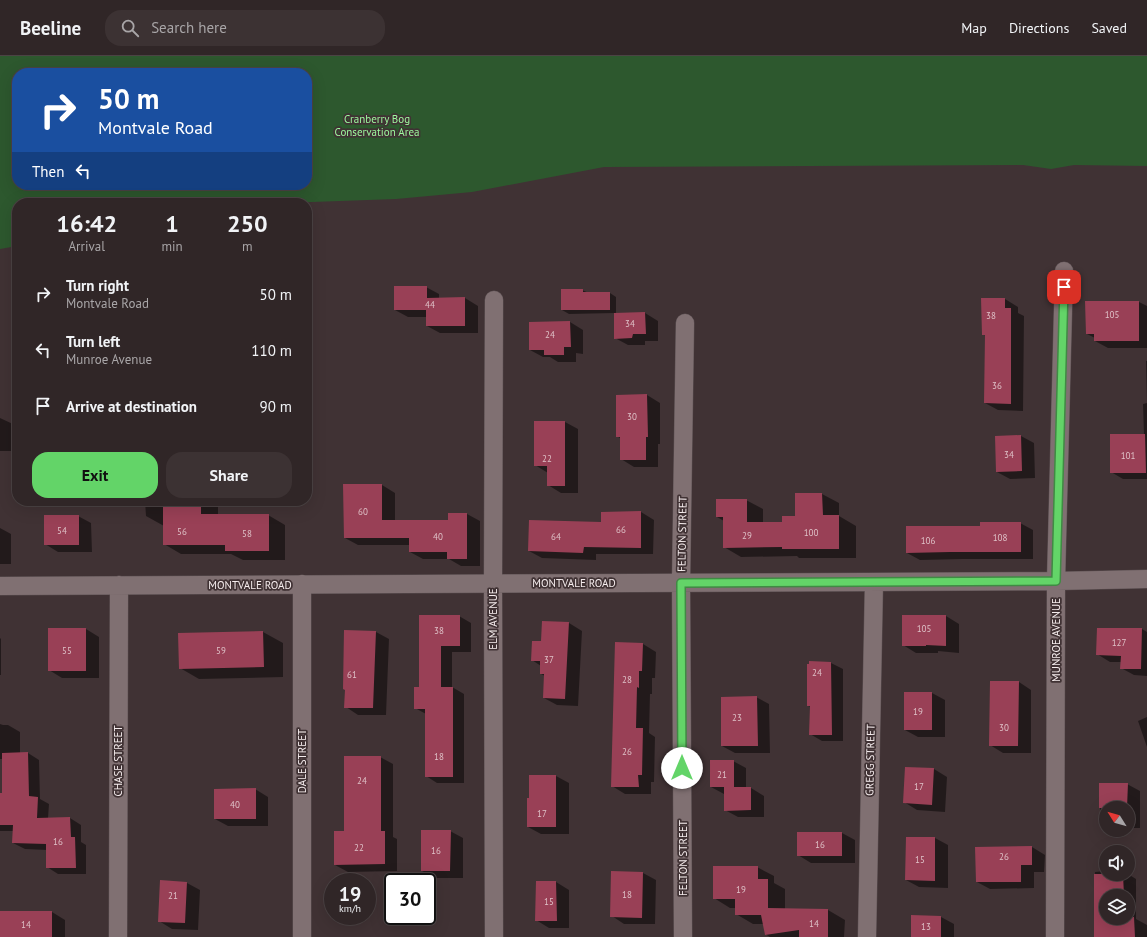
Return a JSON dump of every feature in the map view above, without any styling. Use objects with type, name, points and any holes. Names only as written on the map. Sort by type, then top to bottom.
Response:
[{"type":"street","name":"MUNROE AVENUE","points":[[1055,937],[1056,581],[1064,271]]},
{"type":"street","name":"ELM AVENUE","points":[[494,300],[494,937]]},
{"type":"street","name":"FELTON STREET","points":[[683,937],[681,583],[685,323]]},
{"type":"street","name":"MONTVALE ROAD","points":[[0,586],[1056,581],[1147,579]]},
{"type":"street","name":"GREGG STREET","points":[[867,937],[874,582]]},
{"type":"street","name":"DALE STREET","points":[[302,584],[302,937]]},
{"type":"street","name":"CHASE STREET","points":[[118,937],[119,585]]},
{"type":"green space","name":"Cranberry Bog Conservation Area","points":[[0,56],[1147,56],[1147,166],[1074,165],[1051,169],[1023,165],[604,167],[472,192],[396,199],[312,202],[312,198],[12,198],[12,247],[0,249]]},
{"type":"building","points":[[394,286],[427,286],[427,298],[465,297],[465,326],[426,326],[426,310],[394,310]]},
{"type":"building","points":[[561,289],[583,289],[583,292],[610,292],[610,310],[561,310]]},
{"type":"building","points":[[981,298],[1005,298],[1005,308],[1011,308],[1011,404],[984,403],[985,335],[982,335]]},
{"type":"building","points":[[1085,301],[1139,301],[1139,341],[1094,341],[1094,334],[1086,334]]},
{"type":"building","points":[[645,312],[646,334],[633,334],[632,338],[614,339],[614,313]]},
{"type":"building","points":[[570,321],[571,347],[564,347],[564,355],[544,355],[544,350],[529,350],[529,322]]},
{"type":"building","points":[[647,394],[648,437],[646,437],[646,460],[620,460],[620,437],[616,437],[616,395]]},
{"type":"building","points":[[534,421],[565,421],[565,486],[547,486],[547,466],[534,466]]},
{"type":"building","points":[[1110,434],[1145,434],[1146,473],[1110,473]]},
{"type":"building","points":[[1021,435],[1022,471],[996,472],[995,436]]},
{"type":"building","points":[[343,484],[382,484],[382,520],[448,520],[448,513],[467,513],[467,559],[447,559],[447,552],[409,552],[409,538],[344,538]]},
{"type":"building","points":[[795,493],[822,493],[823,515],[839,515],[839,549],[782,549],[782,547],[723,548],[723,517],[716,517],[716,499],[747,499],[747,522],[782,522],[782,516],[795,516]]},
{"type":"building","points":[[163,506],[201,506],[201,514],[269,514],[269,551],[225,551],[225,545],[163,545]]},
{"type":"building","points":[[641,511],[641,548],[584,547],[583,553],[528,551],[529,520],[601,522],[601,512]]},
{"type":"building","points":[[44,515],[79,515],[79,545],[44,545]]},
{"type":"building","points":[[980,522],[1021,522],[1021,552],[906,553],[906,526],[980,526]]},
{"type":"building","points":[[419,615],[460,615],[460,646],[441,646],[441,687],[453,687],[453,777],[425,777],[425,709],[414,709],[414,687],[419,687]]},
{"type":"building","points":[[902,615],[946,615],[946,646],[902,646]]},
{"type":"building","points":[[542,621],[569,622],[565,699],[543,698],[544,674],[540,674],[540,661],[531,661],[532,641],[541,641]]},
{"type":"building","points":[[48,628],[86,628],[86,671],[48,671]]},
{"type":"building","points":[[1097,628],[1142,628],[1141,669],[1120,669],[1121,656],[1096,655]]},
{"type":"building","points":[[344,630],[376,631],[373,708],[344,708]]},
{"type":"building","points":[[263,631],[264,667],[179,669],[178,633]]},
{"type":"building","points":[[615,642],[643,643],[642,671],[639,671],[639,688],[637,687],[636,728],[643,728],[642,775],[638,775],[639,787],[611,787]]},
{"type":"building","points":[[809,661],[831,662],[832,735],[809,735],[810,706],[807,706],[807,664],[809,664]]},
{"type":"building","points":[[990,681],[1019,681],[1018,746],[989,746]]},
{"type":"building","points":[[904,692],[932,692],[932,730],[904,730]]},
{"type":"building","points":[[757,696],[758,746],[721,746],[721,697]]},
{"type":"building","points":[[28,752],[29,796],[38,797],[37,818],[70,817],[71,837],[75,837],[76,868],[46,868],[46,844],[12,843],[13,825],[0,825],[2,753]]},
{"type":"building","points":[[344,756],[381,756],[381,831],[385,831],[385,864],[334,865],[334,831],[344,831]]},
{"type":"building","points":[[710,760],[734,760],[734,787],[751,787],[751,810],[724,811],[724,787],[710,787]]},
{"type":"building","points":[[905,767],[934,768],[932,805],[903,803]]},
{"type":"building","points":[[529,775],[556,775],[556,827],[527,827]]},
{"type":"building","points":[[1099,783],[1128,783],[1127,801],[1099,801]]},
{"type":"building","points":[[256,788],[256,819],[214,819],[214,789]]},
{"type":"building","points":[[421,830],[451,830],[450,871],[421,871]]},
{"type":"building","points":[[797,832],[842,832],[842,856],[797,856]]},
{"type":"building","points":[[906,837],[935,837],[935,881],[905,880]]},
{"type":"building","points":[[1032,846],[1032,865],[1021,865],[1021,882],[976,882],[975,847]]},
{"type":"building","points":[[713,866],[758,866],[758,879],[768,879],[768,908],[828,909],[828,937],[799,937],[799,930],[765,935],[761,915],[735,915],[735,899],[713,899]]},
{"type":"building","points":[[611,871],[643,872],[642,918],[610,917]]},
{"type":"building","points":[[1094,874],[1099,874],[1099,881],[1123,881],[1124,889],[1099,889],[1099,925],[1134,925],[1135,937],[1094,937]]},
{"type":"building","points":[[160,880],[187,882],[185,923],[158,922]]},
{"type":"building","points":[[536,881],[556,881],[557,921],[535,921]]},
{"type":"building","points":[[0,911],[52,911],[52,937],[0,937]]},
{"type":"building","points":[[911,915],[941,916],[941,937],[911,937]]},
{"type":"route","points":[[682,768],[681,583],[1056,581],[1064,287]]}]
